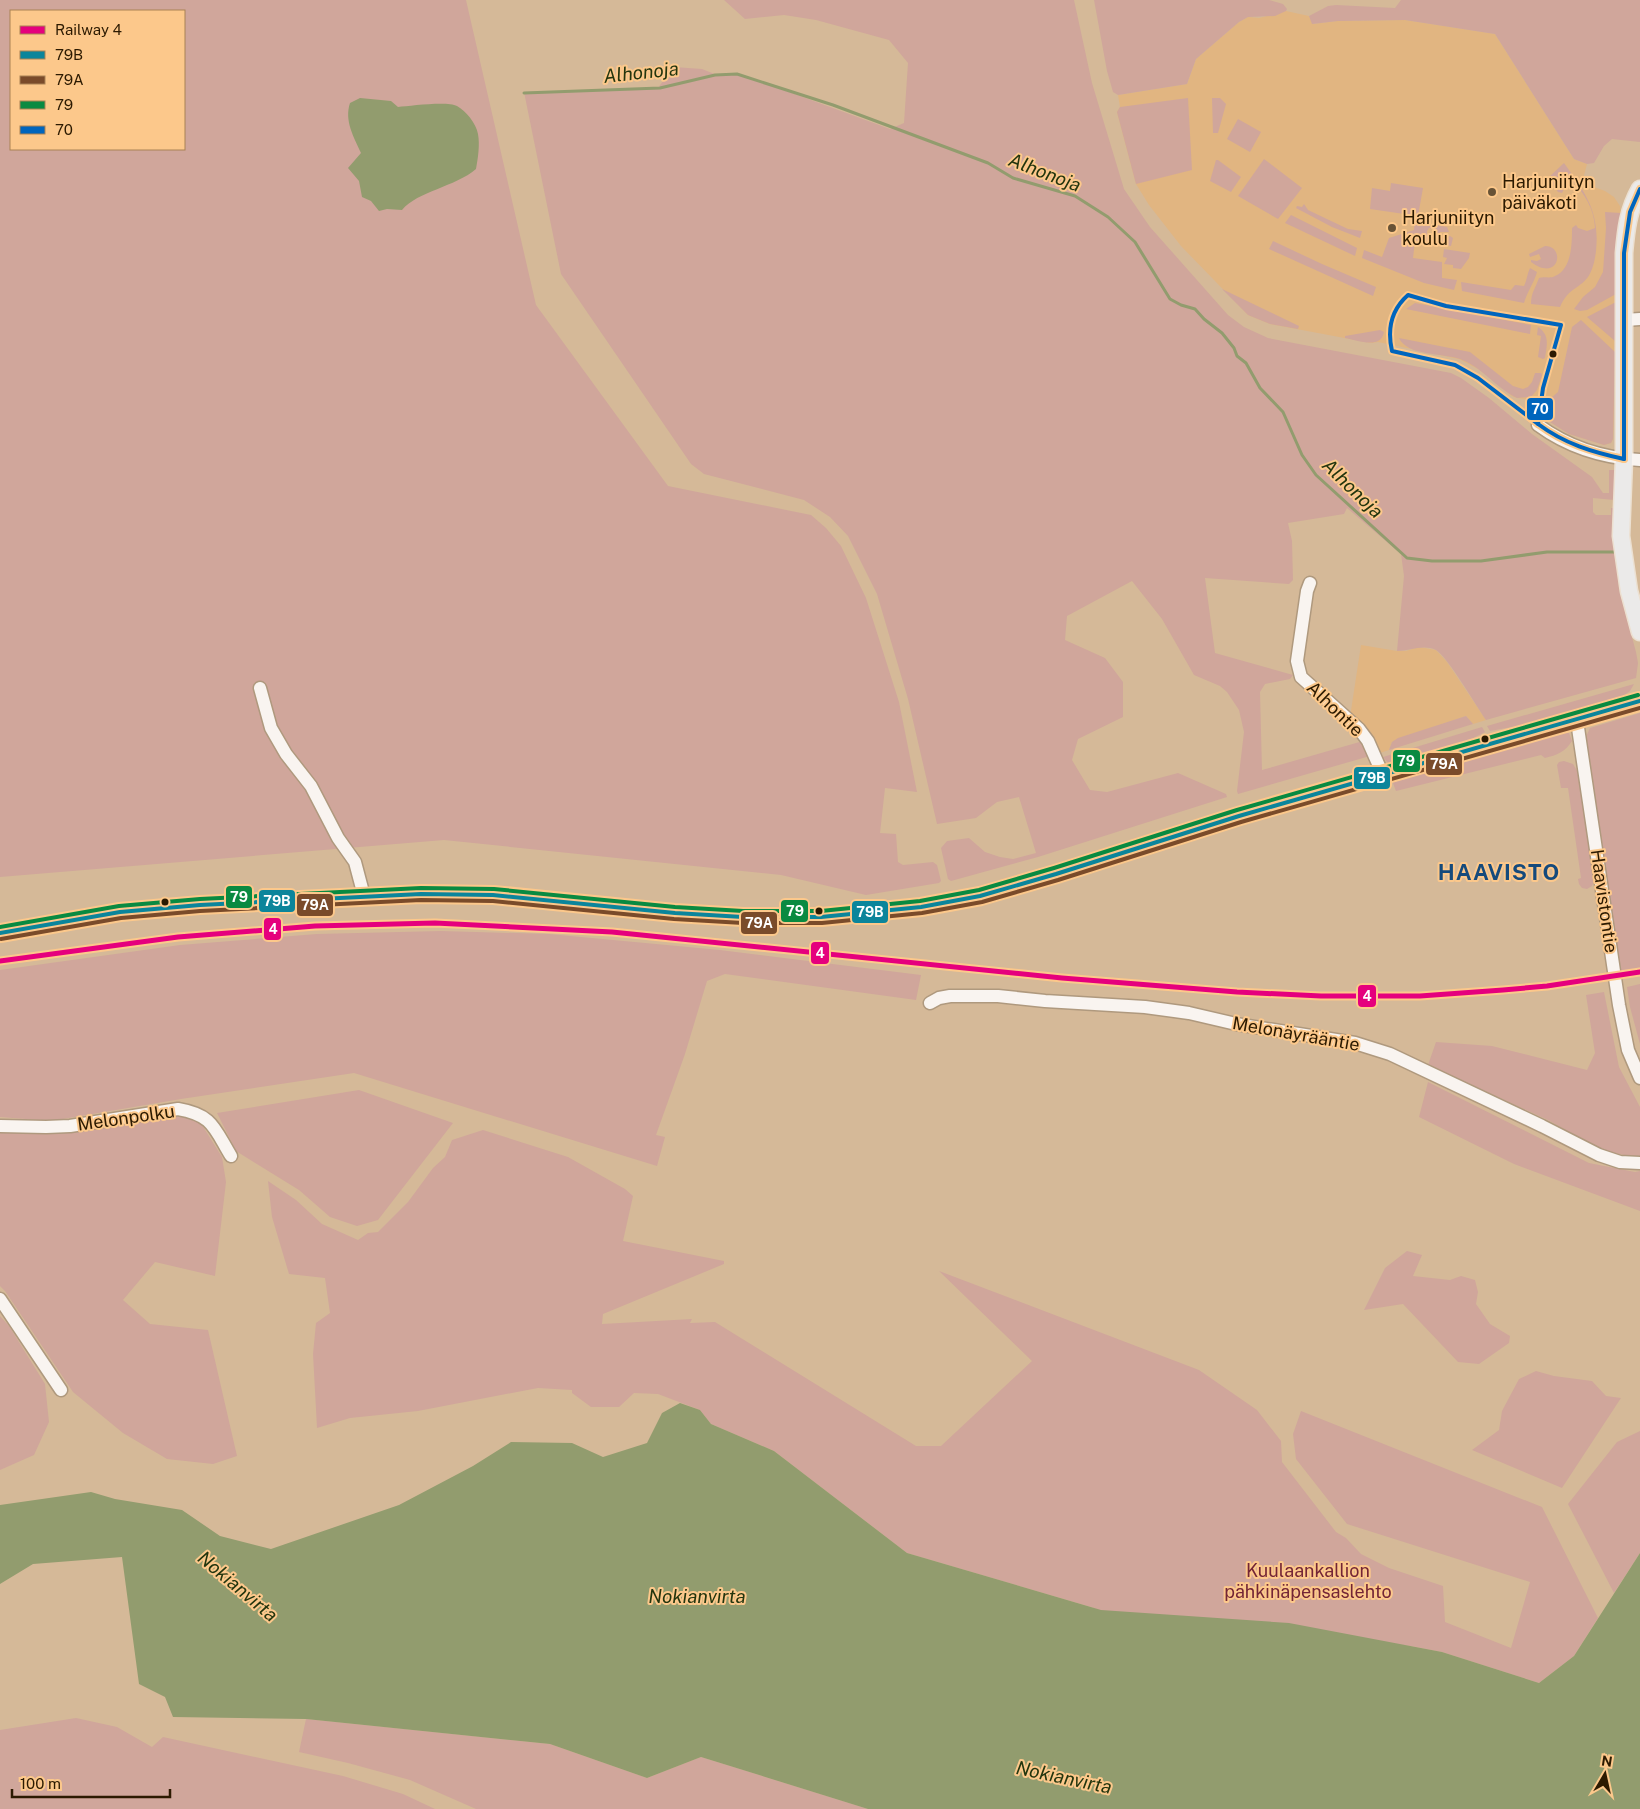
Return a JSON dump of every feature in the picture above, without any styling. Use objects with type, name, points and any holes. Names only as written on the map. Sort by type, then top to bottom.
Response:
[{"type":"main road","points":[[1640,189],[1632,204],[1627,220],[1624,253],[1632,319],[1632,459],[1621,536],[1629,591],[1640,632]]},
{"type":"main road","points":[[1383,776],[1640,701]]},
{"type":"street","points":[[1538,425],[1555,437],[1575,446],[1596,453],[1632,459]]},
{"type":"street","name":"Alhontie","points":[[1310,583],[1307,590],[1298,662],[1302,677],[1359,729],[1368,740],[1383,776]]},
{"type":"street","points":[[260,688],[271,728],[286,754],[311,786],[338,838],[355,862],[364,896]]},
{"type":"street","name":"Haavistontie","points":[[1578,720],[1619,1005],[1628,1050],[1640,1078]]},
{"type":"street","points":[[0,933],[120,912],[219,903],[421,894],[493,895],[675,913],[743,917],[821,917],[894,910],[980,896],[1239,816],[1383,776]]},
{"type":"street","name":"Melonäyrääntie","points":[[930,1003],[939,998],[950,996],[998,996],[1044,1001],[1146,1007],[1355,1043],[1390,1054],[1599,1155],[1620,1162],[1640,1163]]},
{"type":"street","name":"Melonpolku","points":[[0,1126],[70,1126],[178,1109],[192,1112],[209,1120],[231,1156]]},
{"type":"street","points":[[0,1298],[61,1390]]},
{"type":"shaded area","name":"Harjuniityn koulu","points":[[1286,11],[1309,16],[1313,24],[1337,21],[1405,20],[1495,34],[1574,159],[1587,164],[1583,179],[1589,185],[1605,191],[1614,197],[1620,206],[1621,213],[1617,232],[1613,439],[1611,443],[1604,445],[1569,434],[1550,422],[1547,415],[1525,399],[1512,396],[1480,370],[1459,359],[1378,342],[1371,343],[1270,324],[1248,315],[1181,246],[1149,205],[1136,184],[1117,112],[1120,107],[1118,95],[1187,84],[1196,59],[1239,22],[1248,17],[1259,18]]},
{"type":"shaded area","points":[[1361,645],[1397,651],[1406,651],[1419,647],[1436,650],[1447,662],[1486,720],[1473,724],[1466,716],[1392,742],[1389,750],[1377,754],[1350,717]]},
{"type":"green space","points":[[0,0],[466,0],[536,305],[668,486],[811,515],[826,528],[841,546],[866,598],[899,702],[917,792],[885,788],[880,833],[896,834],[898,862],[903,865],[933,862],[937,865],[941,881],[939,883],[866,895],[781,875],[444,840],[0,877]]},
{"type":"green space","points":[[724,0],[1074,0],[1092,83],[1124,189],[1150,227],[1228,315],[1244,327],[1268,338],[1451,373],[1489,398],[1532,434],[1592,477],[1603,493],[1609,493],[1609,470],[1615,470],[1614,500],[1593,498],[1593,512],[1596,515],[1611,515],[1611,508],[1614,508],[1619,589],[1636,652],[1638,663],[1636,678],[1486,720],[1454,671],[1436,650],[1421,648],[1397,651],[1404,576],[1401,554],[1347,508],[1344,514],[1288,523],[1292,541],[1293,580],[1289,584],[1205,578],[1215,653],[1293,675],[1290,679],[1265,684],[1260,692],[1262,770],[1363,741],[1370,756],[1238,794],[1244,732],[1239,710],[1227,692],[1220,686],[1194,675],[1162,619],[1132,581],[1067,616],[1065,640],[1105,658],[1123,682],[1123,717],[1078,739],[1072,760],[1090,790],[1107,792],[1178,773],[1226,794],[1227,797],[1038,857],[951,881],[948,879],[941,848],[947,841],[969,838],[985,852],[1013,859],[1036,853],[1019,797],[997,802],[976,818],[937,824],[908,699],[877,594],[848,536],[830,517],[804,500],[704,474],[691,464],[561,274],[524,92],[657,89],[674,67],[702,69],[717,75],[740,74],[890,129],[904,123],[908,63],[889,40],[816,20],[784,15],[745,19]]},
{"type":"green space","points":[[1094,0],[1269,0],[1283,4],[1287,9],[1275,16],[1248,17],[1239,22],[1196,59],[1187,84],[1118,95],[1113,92],[1107,71]]},
{"type":"green space","points":[[1401,0],[1640,0],[1640,142],[1612,139],[1604,146],[1594,163],[1587,164],[1574,159],[1495,34],[1405,20],[1338,21],[1312,24],[1309,16],[1328,6],[1336,5],[1395,8]]},
{"type":"green space","points":[[1188,98],[1192,170],[1136,184],[1117,112],[1120,107]]},
{"type":"green space","points":[[1212,98],[1220,98],[1226,104],[1218,133],[1213,133]]},
{"type":"green space","points":[[1238,119],[1261,132],[1250,152],[1227,139]]},
{"type":"green space","points":[[1264,159],[1302,188],[1278,219],[1238,196]]},
{"type":"green space","points":[[1216,160],[1241,177],[1231,192],[1210,181]]},
{"type":"green space","points":[[1564,163],[1585,194],[1593,214],[1588,202],[1572,180],[1567,183],[1562,193],[1558,192],[1548,178]]},
{"type":"green space","points":[[1391,183],[1423,188],[1418,216],[1370,209],[1372,188],[1390,191]]},
{"type":"green space","points":[[1304,204],[1308,210],[1348,229],[1362,231],[1360,238],[1332,227],[1296,208],[1297,206],[1302,207]]},
{"type":"green space","points":[[1605,212],[1621,213],[1617,232],[1616,294],[1587,310],[1580,311],[1574,309],[1583,297],[1595,287],[1603,272],[1606,228]]},
{"type":"green space","points":[[1593,214],[1596,225],[1596,251],[1588,277],[1570,292],[1560,307],[1531,304],[1532,294],[1539,278],[1553,277],[1561,273],[1565,268],[1570,255],[1572,228],[1576,225],[1578,228],[1587,231],[1595,228]]},
{"type":"green space","points":[[1291,215],[1357,248],[1355,256],[1285,223]]},
{"type":"green space","points":[[1415,221],[1447,227],[1449,232],[1440,232],[1439,238],[1446,239],[1450,236],[1453,238],[1451,246],[1431,243],[1432,235],[1436,232],[1434,229],[1429,228],[1427,234],[1430,235],[1429,242],[1415,241],[1413,258],[1442,262],[1442,278],[1457,280],[1454,290],[1424,283],[1362,258],[1364,250],[1382,257],[1389,238],[1414,230]]},
{"type":"green space","points":[[1273,241],[1376,287],[1373,296],[1269,249]]},
{"type":"green space","points":[[1545,246],[1556,251],[1557,257],[1553,266],[1548,268],[1531,262],[1531,260],[1537,261],[1541,259],[1539,254],[1530,257],[1529,254]]},
{"type":"green space","points":[[1444,249],[1470,253],[1469,258],[1461,269],[1453,268],[1453,265],[1444,264],[1447,258],[1443,257]]},
{"type":"green space","points":[[1530,268],[1537,272],[1524,303],[1462,291],[1461,282],[1511,290],[1515,285],[1524,286]]},
{"type":"green space","points":[[1222,289],[1299,326],[1298,329],[1270,324],[1248,315]]},
{"type":"green space","points":[[1415,303],[1531,325],[1530,334],[1406,309]]},
{"type":"green space","points":[[1616,303],[1615,341],[1587,317]]},
{"type":"green space","points":[[1581,320],[1615,352],[1613,439],[1611,443],[1604,445],[1569,434],[1550,422],[1547,415],[1550,399],[1558,392],[1572,327]]},
{"type":"green space","points":[[1538,327],[1544,333],[1547,341],[1545,358],[1543,359],[1538,357],[1541,336],[1537,335]]},
{"type":"green space","points":[[1380,330],[1384,332],[1382,338],[1374,342],[1362,342],[1345,338],[1345,336]]},
{"type":"green space","points":[[1399,338],[1470,352],[1513,386],[1523,389],[1532,382],[1535,373],[1541,373],[1542,375],[1537,390],[1531,397],[1517,398],[1468,363],[1453,357],[1417,351],[1403,344]]},
{"type":"green space","points":[[1634,684],[1630,691],[1616,701],[1540,722],[1490,731],[1487,726]]},
{"type":"green space","points":[[1640,713],[1640,968],[1618,972],[1585,739],[1590,728]]},
{"type":"green space","points":[[1466,716],[1473,724],[1389,750],[1392,742],[1398,738]]},
{"type":"green space","points":[[1482,727],[1485,732],[1456,747],[1396,764],[1389,764],[1383,757]]},
{"type":"green space","points":[[1559,731],[1569,733],[1572,741],[1564,750],[1549,757],[1545,758],[1541,755],[1396,791],[1391,778]]},
{"type":"green space","points":[[1564,761],[1573,764],[1579,774],[1594,882],[1587,889],[1582,888],[1578,879],[1581,878],[1568,788],[1561,788],[1557,765],[1559,762]]},
{"type":"green space","points":[[441,931],[549,934],[720,950],[921,975],[916,1000],[725,974],[707,981],[685,1054],[656,1135],[665,1137],[657,1166],[354,1073],[51,1121],[0,1117],[0,970],[180,945],[317,934]]},
{"type":"green space","points":[[1640,984],[1640,1044],[1630,1007],[1627,987]]},
{"type":"green space","points":[[1604,992],[1619,1067],[1640,1107],[1640,1157],[1638,1158],[1601,1150],[1548,1120],[1428,1065],[1436,1042],[1492,1046],[1587,1070],[1595,1053],[1586,995]]},
{"type":"green space","points":[[1428,1082],[1589,1163],[1635,1172],[1640,1171],[1640,1211],[1514,1164],[1419,1117]]},
{"type":"green space","points":[[359,1090],[453,1123],[378,1220],[357,1226],[330,1217],[299,1190],[236,1151],[217,1113]]},
{"type":"green space","points":[[181,1113],[202,1125],[222,1157],[226,1182],[215,1276],[155,1262],[123,1300],[150,1324],[208,1330],[237,1456],[213,1464],[167,1459],[123,1433],[73,1392],[0,1286],[0,1129]]},
{"type":"green space","name":"Kuulaankallion pähkinäpensaslehto","points":[[483,1130],[568,1157],[625,1189],[633,1196],[623,1241],[724,1261],[724,1264],[603,1314],[602,1324],[692,1319],[690,1323],[715,1322],[916,1446],[941,1446],[1032,1361],[939,1271],[1199,1370],[1257,1410],[1281,1441],[1282,1462],[1336,1532],[1346,1538],[1361,1554],[1389,1568],[1443,1586],[1445,1622],[1511,1648],[1530,1582],[1347,1524],[1296,1459],[1293,1434],[1301,1411],[1542,1507],[1598,1618],[1574,1656],[1539,1683],[1442,1652],[1411,1646],[1112,1615],[1091,1607],[907,1553],[774,1451],[711,1424],[700,1410],[658,1394],[634,1393],[619,1407],[591,1407],[572,1393],[572,1390],[538,1388],[418,1411],[350,1418],[317,1428],[313,1354],[316,1323],[330,1313],[325,1278],[289,1274],[272,1217],[268,1181],[296,1200],[322,1224],[358,1240],[368,1233],[378,1232],[408,1202],[433,1168],[445,1157],[452,1140]]},
{"type":"green space","points":[[1407,1251],[1422,1255],[1413,1276],[1450,1280],[1461,1276],[1475,1280],[1478,1292],[1476,1304],[1490,1324],[1510,1336],[1509,1343],[1479,1364],[1458,1362],[1403,1304],[1364,1310],[1385,1268]]},
{"type":"green space","points":[[0,1316],[9,1326],[45,1384],[49,1422],[34,1455],[0,1470]]},
{"type":"green space","points":[[1536,1371],[1554,1376],[1592,1381],[1606,1396],[1621,1398],[1562,1488],[1472,1450],[1499,1430],[1502,1411],[1519,1379]]},
{"type":"green space","points":[[1640,1431],[1640,1553],[1614,1593],[1568,1504],[1617,1442]]},
{"type":"green space","points":[[76,1718],[117,1727],[152,1747],[163,1737],[343,1776],[403,1794],[435,1809],[0,1809],[0,1730]]},
{"type":"green space","points":[[306,1719],[550,1744],[647,1778],[701,1757],[868,1809],[476,1809],[410,1780],[299,1752]]},
{"type":"water","points":[[360,98],[391,101],[398,107],[437,104],[457,106],[470,118],[477,130],[479,147],[476,169],[458,180],[417,198],[402,210],[387,209],[379,211],[371,201],[362,197],[359,181],[348,168],[361,153],[348,116],[350,103]]},
{"type":"water","name":"Nokianvirta","points":[[680,1403],[700,1410],[711,1424],[774,1451],[907,1553],[1101,1610],[1289,1623],[1442,1652],[1539,1683],[1574,1656],[1640,1553],[1640,1809],[868,1809],[701,1757],[647,1778],[550,1744],[306,1719],[173,1717],[165,1697],[139,1684],[122,1557],[33,1564],[0,1584],[0,1505],[91,1492],[115,1499],[182,1510],[220,1536],[271,1549],[399,1505],[473,1466],[511,1442],[572,1443],[603,1457],[647,1443],[662,1413]]},
{"type":"waterway","name":"Alhonoja","points":[[524,93],[660,88],[715,75],[737,74],[833,105],[988,163],[1013,178],[1075,196],[1108,217],[1135,242],[1170,299],[1195,309],[1222,333],[1234,348],[1237,356],[1246,363],[1260,388],[1283,412],[1302,455],[1316,475],[1407,558],[1432,561],[1481,561],[1547,552],[1618,552]]},
{"type":"rail line","name":"4","points":[[0,961],[178,937],[315,926],[435,923],[612,932],[1062,978],[1237,992],[1321,996],[1420,996],[1503,990],[1547,986],[1640,972]]},
{"type":"transit line","name":"70","points":[[1624,459],[1624,253],[1630,212],[1640,189]]},
{"type":"transit line","name":"70","points":[[1408,295],[1446,306],[1561,325],[1543,388],[1538,424],[1478,378],[1455,365],[1392,351],[1390,335],[1392,320],[1398,307],[1408,295]]},
{"type":"transit line","name":"70","points":[[1538,424],[1558,437],[1579,446],[1624,459]]},
{"type":"transit line","name":"79","points":[[0,927],[119,906],[200,899],[421,888],[494,889],[675,907],[743,911],[821,911],[920,901],[979,890],[1237,810],[1638,695]]},
{"type":"transit line","name":"79B","points":[[0,933],[120,912],[200,905],[421,894],[493,895],[675,913],[743,917],[821,917],[921,907],[980,896],[1239,816],[1640,701]]},
{"type":"transit line","name":"79A","points":[[1,939],[121,918],[200,911],[421,900],[493,901],[674,919],[743,923],[822,923],[922,913],[982,902],[1241,822],[1640,708]]},
{"type":"place","name":"Harjuniityn päiväkoti","points":[[1492,192]]},
{"type":"place","name":"Harjuniityn koulu","points":[[1392,228]]},
{"type":"district","name":"HAAVISTO","points":[[1499,872]]}]
